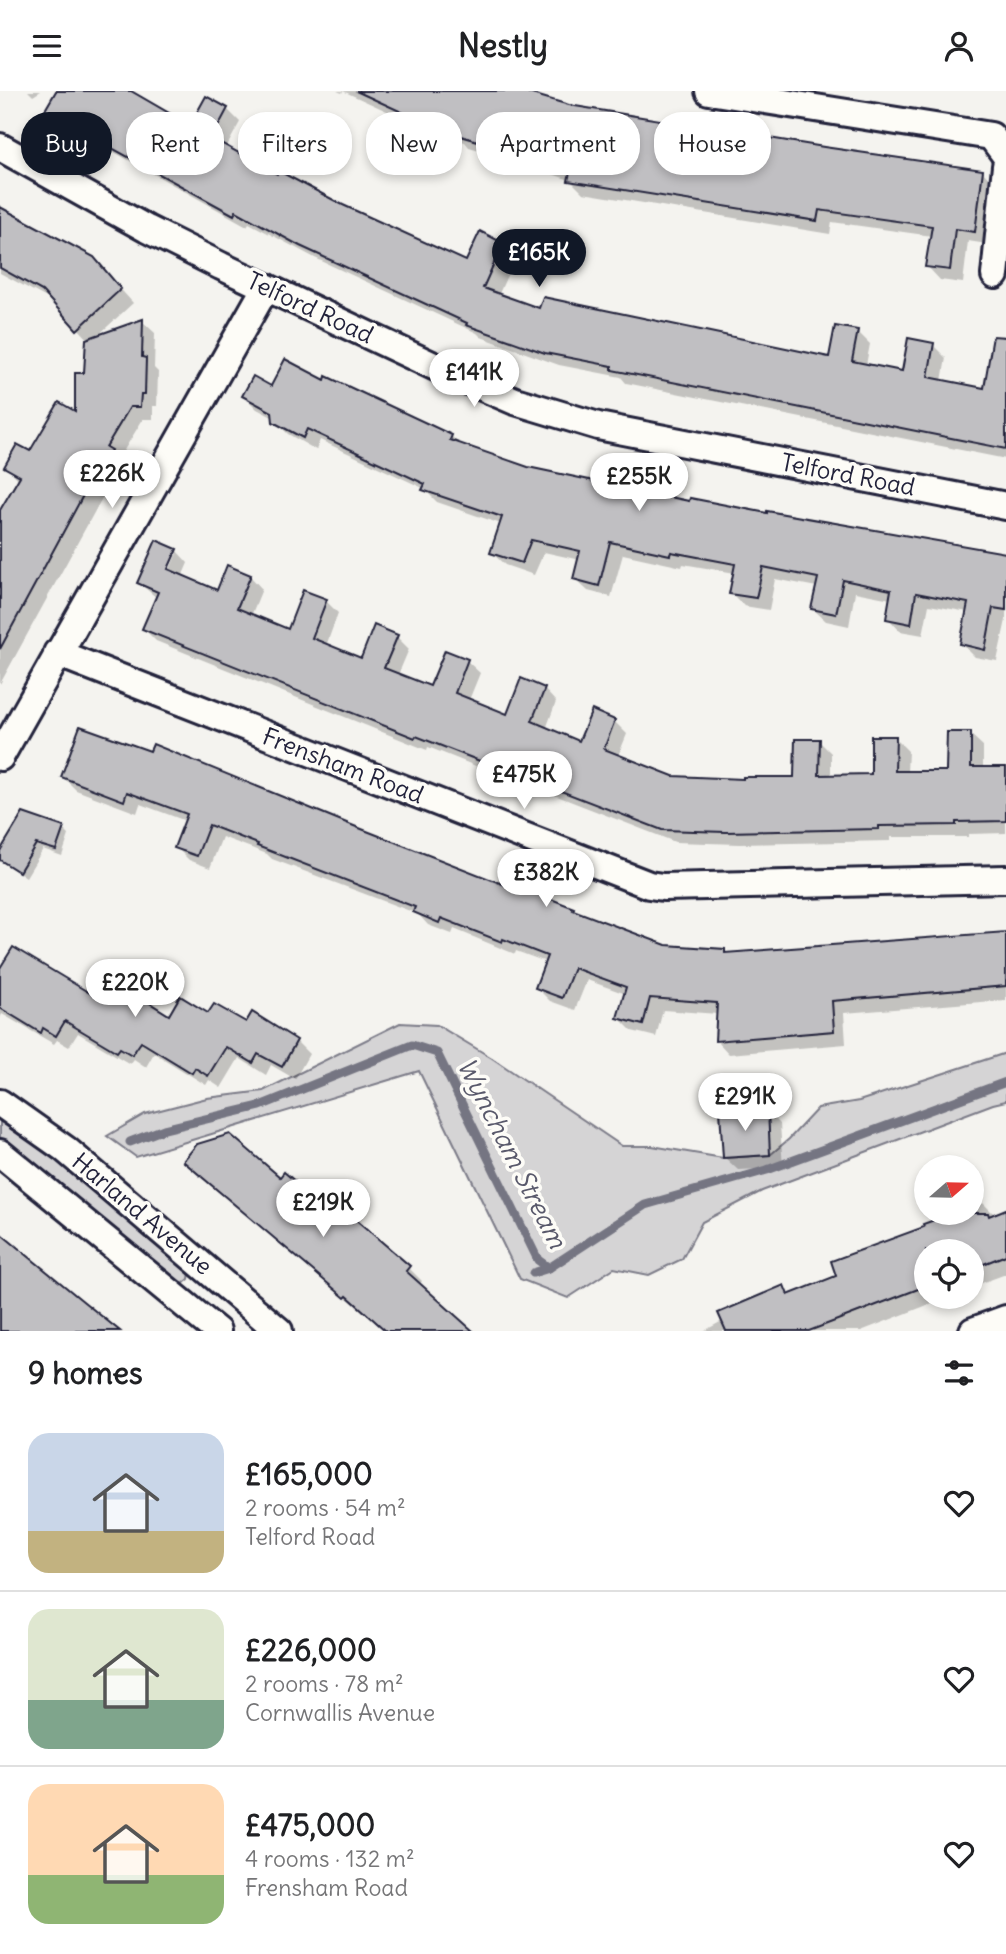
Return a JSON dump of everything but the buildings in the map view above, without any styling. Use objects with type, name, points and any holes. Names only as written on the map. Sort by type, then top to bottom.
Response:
[{"type":"street","points":[[709,91],[991,136],[1006,156]]},
{"type":"street","name":"Telford Road","points":[[0,147],[147,229],[438,368],[515,401],[598,426],[1006,506]]},
{"type":"street","points":[[995,275],[1006,166]]},
{"type":"street","points":[[0,757],[266,287]]},
{"type":"street","name":"Frensham Road","points":[[57,653],[649,885],[663,887],[1006,879]]},
{"type":"street","name":"Harland Avenue","points":[[0,1103],[65,1149],[279,1331]]},
{"type":"street","name":"Harland Avenue","points":[[0,1153],[204,1328]]},
{"type":"street","points":[[204,1328],[233,1290]]},
{"type":"street","points":[[973,1331],[1006,1319]]},
{"type":"shaded area","points":[[400,1023],[437,1025],[492,1058],[622,1146],[652,1146],[723,1158],[770,1155],[818,1108],[859,1101],[1006,1053],[1006,1101],[762,1191],[702,1222],[682,1259],[649,1275],[614,1268],[568,1298],[520,1279],[419,1071],[136,1157],[107,1136],[145,1114],[207,1098],[263,1091]]},
{"type":"shaded area","points":[[0,1116],[21,1130],[176,1260],[190,1273],[189,1279],[183,1284],[165,1274],[0,1137]]},
{"type":"waterway","name":"Wyncham Stream","points":[[130,1142],[164,1129],[260,1106],[412,1045],[437,1053],[538,1260],[549,1268],[645,1205],[767,1170],[1006,1082]]},
{"type":"waterway","points":[[533,1273],[549,1268]]}]
